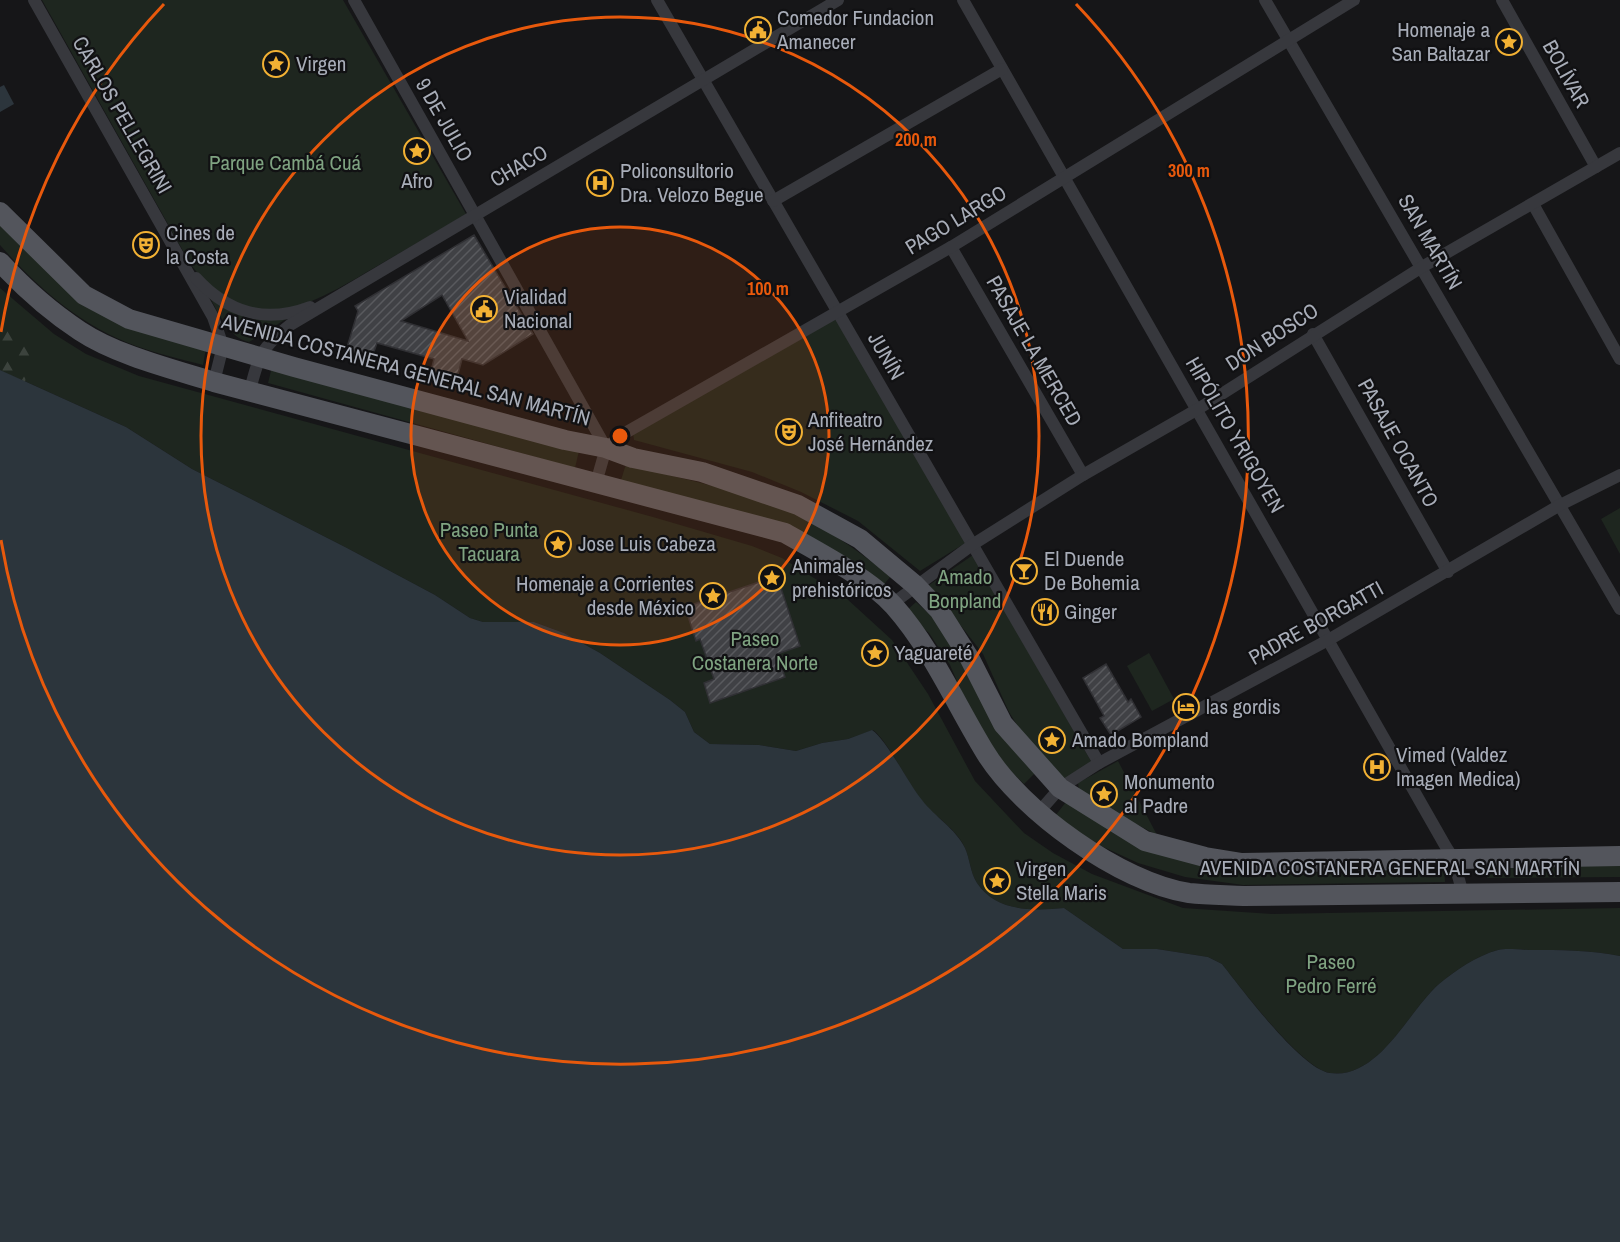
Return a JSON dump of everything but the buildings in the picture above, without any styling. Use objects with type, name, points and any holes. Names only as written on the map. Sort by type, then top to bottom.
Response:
[{"type":"main road","name":"AVENIDA COSTANERA GENERAL SAN MARTÍN","points":[[0,212],[84,295],[129,318],[258,356],[565,440],[606,448],[633,458],[702,472],[798,505],[860,539],[915,585],[939,610],[953,630],[1003,724],[1060,788],[1145,841],[1205,857],[1242,863],[1620,856]]},
{"type":"main road","name":"AVENIDA COSTANERA GENERAL SAN MARTÍN","points":[[0,262],[42,302],[81,332],[146,361],[214,382],[785,532],[843,567],[892,604],[914,631],[985,753],[1004,781],[1038,813],[1066,834],[1147,881],[1188,892],[1244,896],[1620,892]]},
{"type":"street","name":"CARLOS PELLEGRINI","points":[[34,0],[213,317],[223,346]]},
{"type":"street","name":"9 DE JULIO","points":[[354,0],[606,448]]},
{"type":"street","name":"JUNÍN","points":[[657,0],[1099,763]]},
{"type":"street","name":"CHACO","points":[[250,390],[258,356],[271,340],[290,325],[838,0]]},
{"type":"street","name":"HIPÓLITO YRIGOYEN","points":[[963,0],[1453,858],[1463,894]]},
{"type":"street","name":"SAN MARTÍN","points":[[1265,0],[1620,609]]},
{"type":"street","name":"PAGO LARGO","points":[[606,448],[625,433],[951,247],[1354,0]]},
{"type":"street","name":"BOLÍVAR","points":[[1502,0],[1596,167]]},
{"type":"street","points":[[772,201],[1002,69]]},
{"type":"street","name":"DON BOSCO","points":[[892,604],[972,545],[1083,475],[1198,409],[1422,267],[1620,153]]},
{"type":"street","points":[[1533,204],[1620,359]]},
{"type":"street","name":"PASAJE LA MERCED","points":[[951,247],[1083,475]]},
{"type":"street","points":[[185,266],[228,306],[260,314],[288,315],[338,296]]},
{"type":"street","name":"PASAJE OCANTO","points":[[1313,334],[1448,572]]},
{"type":"street","points":[[214,382],[223,346]]},
{"type":"street","points":[[596,483],[606,448]]},
{"type":"street","name":"PADRE BORGATTI","points":[[1038,813],[1060,788],[1099,763],[1330,639],[1560,505],[1620,475]]},
{"type":"green space","name":"Parque Cambá Cuá","points":[[42,0],[343,0],[466,214],[324,296],[301,305],[278,310],[257,309],[235,302],[213,288],[191,265]]},
{"type":"green space","points":[[0,220],[50,274],[206,348],[203,365],[136,346],[116,338],[79,317],[45,291],[0,245]]},
{"type":"green space","name":"Paseo Costanera Norte","points":[[0,288],[54,334],[86,354],[139,376],[653,517],[752,546],[782,558],[846,598],[892,640],[928,694],[975,781],[1024,833],[1053,853],[1092,874],[1183,908],[1272,914],[1620,908],[1620,956],[1564,950],[1505,949],[1482,956],[1439,984],[1378,1055],[1363,1066],[1348,1072],[1330,1073],[1304,1058],[1289,1043],[1222,964],[1208,957],[1157,949],[1123,949],[1064,908],[1016,908],[994,900],[977,883],[961,841],[922,801],[885,743],[873,730],[848,739],[822,743],[796,751],[759,745],[710,744],[694,732],[685,712],[670,700],[600,653],[564,633],[534,622],[483,622],[470,618],[435,595],[192,469],[126,427],[0,370]]},
{"type":"green space","points":[[209,296],[262,318],[286,319],[249,342],[242,340],[220,317]]},
{"type":"green space","points":[[0,314],[35,348],[29,357],[25,382],[0,370]]},
{"type":"green space","name":"Anfiteatro José Hernández","points":[[836,318],[967,542],[920,571],[858,521],[801,492],[752,472],[634,440],[633,433]]},
{"type":"green space","points":[[272,367],[579,451],[575,468],[268,383]]},
{"type":"green space","points":[[626,464],[744,495],[789,512],[832,534],[891,576],[881,588],[774,523],[621,480]]},
{"type":"green space","points":[[1620,508],[1620,554],[1601,519]]},
{"type":"green space","name":"Amado Bonpland","points":[[973,555],[1092,763],[1060,782],[1039,760],[1009,712],[983,654],[929,585]]},
{"type":"green space","points":[[916,602],[936,620],[1035,773],[1024,784],[1002,762],[970,711],[950,665],[929,633],[905,612]]},
{"type":"green space","points":[[1149,653],[1174,699],[1152,711],[1127,666]]},
{"type":"green space","points":[[1118,761],[1157,835],[1094,802],[1079,790],[1078,783]]},
{"type":"green space","points":[[1066,802],[1155,851],[1444,866],[1445,882],[1243,885],[1185,877],[1138,863],[1099,845],[1055,816]]},
{"type":"green space","points":[[1620,860],[1620,877],[1487,878],[1487,861]]},
{"type":"shaded area","points":[[4,85],[14,104],[0,112],[0,87]]},
{"type":"shaded area","points":[[0,370],[126,427],[192,469],[435,595],[470,618],[483,622],[534,622],[564,633],[600,653],[670,700],[685,712],[694,732],[710,744],[759,745],[796,751],[822,743],[848,739],[872,730],[884,743],[916,793],[961,841],[977,883],[994,900],[1028,909],[1064,908],[1123,949],[1157,949],[1208,957],[1222,964],[1288,1043],[1318,1068],[1330,1073],[1348,1072],[1363,1066],[1378,1055],[1439,984],[1482,956],[1505,949],[1564,950],[1620,956],[1620,1242],[0,1242]]},
{"type":"place","name":"Comedor Fundacion Amanecer","points":[[758,30]]},
{"type":"place","name":"Homenaje a San Baltazar","points":[[1509,42]]},
{"type":"place","name":"Virgen","points":[[276,64]]},
{"type":"place","name":"Afro","points":[[417,151]]},
{"type":"place","name":"Policonsultorio Dra. Velozo Begue","points":[[600,183]]},
{"type":"place","name":"Cines de la Costa","points":[[146,245]]},
{"type":"place","name":"Vialidad Nacional","points":[[484,309]]},
{"type":"place","name":"Anfiteatro José Hernández","points":[[789,432]]},
{"type":"place","name":"Jose Luis Cabeza","points":[[558,544]]},
{"type":"place","name":"El Duende De Bohemia","points":[[1024,571]]},
{"type":"place","name":"Animales prehistóricos","points":[[772,578]]},
{"type":"place","name":"Homenaje a Corrientes desde México","points":[[713,596]]},
{"type":"place","name":"Ginger","points":[[1045,612]]},
{"type":"place","name":"Yaguareté","points":[[875,653]]},
{"type":"place","name":"las gordis","points":[[1186,707]]},
{"type":"place","name":"Amado Bompland","points":[[1052,740]]},
{"type":"place","name":"Vimed (Valdez Imagen Medica)","points":[[1377,767]]},
{"type":"place","name":"Monumento al Padre","points":[[1104,794]]},
{"type":"place","name":"Virgen Stella Maris","points":[[997,881]]},
{"type":"park label","name":"Paseo Punta Tacuara","points":[[489,542]]},
{"type":"park label","name":"Paseo Pedro Ferré","points":[[1331,974]]}]
